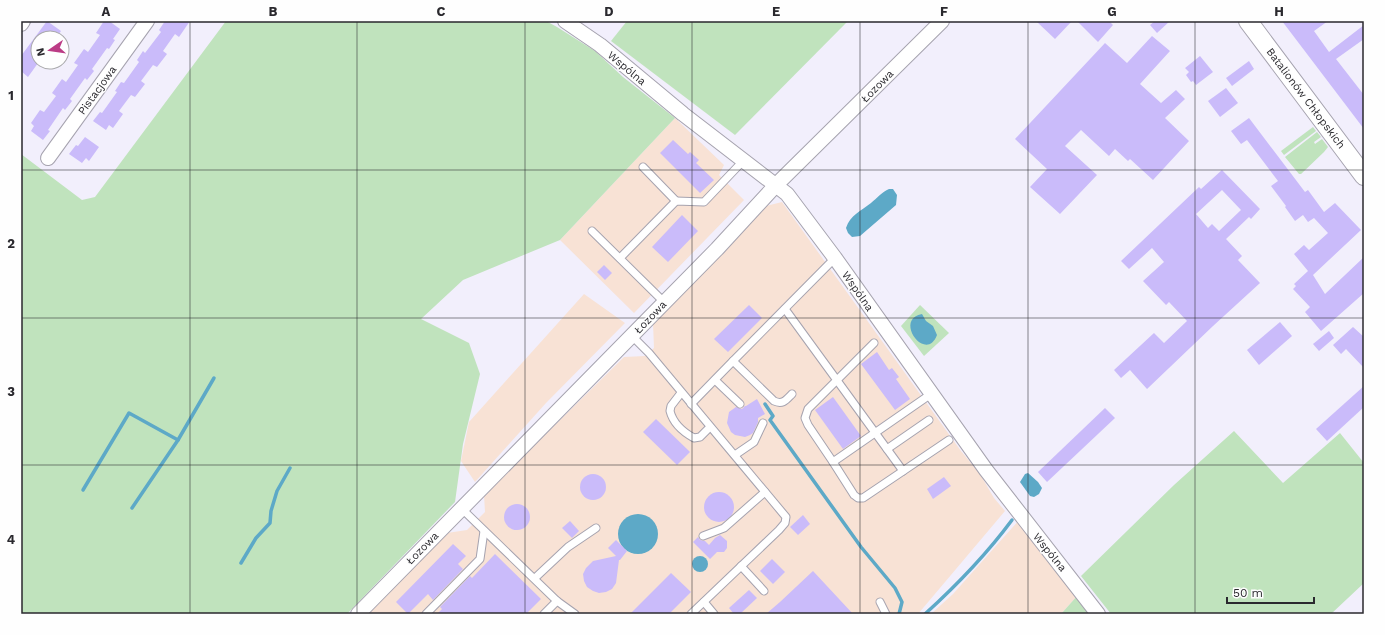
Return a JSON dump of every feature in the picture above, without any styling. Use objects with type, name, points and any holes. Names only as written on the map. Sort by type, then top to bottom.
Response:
[{"type":"street","name":"Pistacjowa","points":[[48,158],[147,21]]},
{"type":"street","name":"Wspólna","points":[[565,21],[600,45],[683,114],[787,194],[835,258],[1011,504],[1098,614]]},
{"type":"street","name":"Łozowa","points":[[358,614],[717,248],[776,185],[942,21]]},
{"type":"street","name":"Batalionów Chłopskich","points":[[1248,21],[1364,176]]},
{"type":"lane","points":[[643,167],[676,201],[704,202],[744,161]]},
{"type":"lane","points":[[620,258],[676,201]]},
{"type":"lane","points":[[592,231],[664,302]]},
{"type":"lane","points":[[691,404],[835,258]]},
{"type":"lane","points":[[785,309],[903,471]]},
{"type":"lane","points":[[632,335],[649,353],[681,393],[785,515],[786,521],[779,530],[691,614]]},
{"type":"lane","points":[[874,343],[808,409],[806,418],[808,425],[858,498],[863,498],[949,440]]},
{"type":"lane","points":[[733,361],[774,401],[779,403],[785,402],[792,394]]},
{"type":"lane","points":[[715,380],[740,404]]},
{"type":"lane","points":[[681,393],[671,406],[670,411],[676,423],[687,434],[694,438],[700,437],[710,426]]},
{"type":"lane","points":[[833,462],[931,394]]},
{"type":"lane","points":[[887,449],[929,420]]},
{"type":"lane","points":[[735,455],[754,442],[763,424]]},
{"type":"lane","points":[[703,536],[724,528],[765,492]]},
{"type":"lane","points":[[461,508],[535,578],[557,601],[575,614]]},
{"type":"lane","points":[[535,578],[568,547],[596,528]]},
{"type":"lane","points":[[426,614],[480,559],[484,531]]},
{"type":"lane","points":[[741,566],[764,591]]},
{"type":"lane","points":[[544,614],[557,601]]},
{"type":"lane","points":[[704,602],[714,614]]},
{"type":"lane","points":[[880,602],[886,614]]},
{"type":"shaded area","points":[[675,118],[724,165],[719,175],[744,200],[634,313],[560,240]]},
{"type":"shaded area","points":[[782,202],[961,451],[980,474],[994,498],[1005,511],[918,614],[368,614],[447,533],[467,530],[485,512],[484,495],[624,357],[645,356],[654,348],[653,323],[766,206]]},
{"type":"shaded area","points":[[584,294],[625,323],[546,403],[475,482],[461,461],[469,422]]},
{"type":"shaded area","points":[[1021,518],[1078,595],[1061,614],[931,614],[953,594]]},
{"type":"green space","points":[[226,21],[546,21],[595,51],[623,77],[675,118],[560,240],[463,280],[421,319],[469,343],[480,374],[463,444],[455,502],[347,614],[21,614],[21,154],[82,200],[95,197]]},
{"type":"green space","points":[[627,21],[848,21],[735,135],[611,41]]},
{"type":"green space","points":[[1313,127],[1316,131],[1284,155],[1281,151]]},
{"type":"green space","points":[[1317,132],[1321,137],[1314,142],[1315,144],[1322,139],[1328,147],[1301,174],[1299,174],[1285,157]]},
{"type":"green space","points":[[920,305],[949,333],[924,356],[901,326]]},
{"type":"green space","points":[[1234,431],[1283,483],[1340,433],[1364,463],[1364,583],[1331,614],[1111,614],[1081,576],[1174,485]]},
{"type":"green space","points":[[1078,595],[1091,614],[1061,614]]},
{"type":"water","points":[[889,189],[893,189],[897,195],[896,205],[860,236],[852,237],[846,228],[850,220],[882,193]]},
{"type":"water","points":[[922,314],[926,321],[933,326],[937,335],[932,343],[926,345],[914,337],[911,330],[911,323],[914,318]]},
{"type":"water","points":[[1028,473],[1042,488],[1039,494],[1034,497],[1030,496],[1020,482],[1025,474]]},
{"type":"water","points":[[638,514],[652,520],[658,534],[652,548],[638,554],[624,548],[618,534],[624,520]]},
{"type":"water","points":[[700,556],[707,561],[708,564],[703,571],[700,572],[693,567],[692,564],[697,557]]},
{"type":"building","points":[[47,21],[60,30],[40,30]]},
{"type":"building","points":[[104,21],[109,21],[120,29],[113,39],[115,40],[109,49],[107,48],[92,69],[94,71],[87,80],[85,78],[70,99],[72,101],[65,110],[63,108],[43,140],[31,131],[34,126],[31,123],[40,110],[44,112],[56,96],[52,93],[62,79],[66,82],[78,65],[74,63],[84,49],[88,52],[100,35],[96,33]]},
{"type":"building","points":[[165,21],[190,21],[179,37],[175,34],[163,51],[167,54],[157,67],[153,65],[141,81],[145,84],[135,97],[131,95],[119,111],[123,114],[113,128],[109,125],[106,130],[93,121],[100,112],[102,113],[117,92],[115,91],[121,82],[124,83],[139,62],[137,60],[143,51],[145,53],[161,32],[159,30]]},
{"type":"building","points":[[1036,21],[1072,21],[1055,39]]},
{"type":"building","points":[[1077,21],[1109,21],[1113,25],[1098,42]]},
{"type":"building","points":[[1155,21],[1170,21],[1157,33],[1150,25]]},
{"type":"building","points":[[1282,21],[1328,21],[1314,31],[1329,52],[1364,25],[1364,39],[1336,59],[1364,95],[1364,129]]},
{"type":"building","points":[[1152,36],[1170,51],[1140,84],[1161,103],[1176,90],[1185,99],[1165,118],[1189,141],[1153,180],[1130,159],[1128,161],[1115,149],[1109,156],[1081,130],[1065,146],[1097,175],[1060,214],[1030,187],[1047,169],[1015,139],[1105,43],[1127,63]]},
{"type":"building","points":[[30,44],[30,70],[33,70],[28,77],[21,71],[21,56]]},
{"type":"building","points":[[1200,56],[1213,72],[1196,85],[1193,81],[1191,82],[1186,75],[1189,72],[1185,68]]},
{"type":"building","points":[[1249,61],[1254,69],[1232,86],[1226,78]]},
{"type":"building","points":[[1226,88],[1238,103],[1220,117],[1208,101]]},
{"type":"building","points":[[1249,118],[1305,192],[1308,190],[1324,212],[1335,203],[1361,230],[1313,275],[1325,294],[1364,257],[1364,293],[1321,331],[1305,312],[1310,307],[1293,289],[1296,286],[1294,284],[1308,271],[1294,254],[1304,245],[1309,250],[1328,233],[1314,218],[1308,222],[1303,215],[1295,221],[1271,186],[1278,181],[1247,140],[1241,144],[1231,131]]},
{"type":"building","points":[[85,137],[99,147],[89,161],[86,158],[82,163],[69,154]]},
{"type":"building","points":[[673,140],[688,154],[690,152],[699,160],[696,163],[714,180],[700,193],[660,153]]},
{"type":"building","points":[[1222,170],[1260,209],[1251,219],[1249,217],[1226,239],[1242,256],[1238,260],[1260,283],[1147,389],[1130,370],[1121,378],[1114,370],[1154,333],[1164,343],[1187,321],[1169,302],[1166,305],[1143,281],[1164,262],[1152,248],[1129,269],[1121,261],[1199,187],[1201,189]],"holes":[[[1222,190],[1241,210],[1219,231],[1212,224],[1208,228],[1196,214]]]},
{"type":"building","points":[[682,215],[698,231],[668,262],[652,247]]},
{"type":"building","points":[[604,265],[612,273],[605,280],[597,272]]},
{"type":"building","points":[[749,305],[762,318],[728,352],[714,339]]},
{"type":"building","points":[[1280,322],[1292,336],[1259,365],[1247,350]]},
{"type":"building","points":[[1353,327],[1364,337],[1364,368],[1346,349],[1341,354],[1333,345]]},
{"type":"building","points":[[1329,331],[1334,338],[1319,351],[1313,344]]},
{"type":"building","points":[[877,352],[889,370],[892,368],[899,377],[896,379],[910,399],[895,410],[861,364]]},
{"type":"building","points":[[1364,386],[1364,407],[1327,441],[1316,429]]},
{"type":"building","points":[[833,397],[861,436],[843,449],[815,410]]},
{"type":"building","points":[[757,399],[765,414],[758,418],[758,422],[753,433],[745,437],[735,435],[731,432],[727,423],[729,412],[736,407],[742,409]]},
{"type":"building","points":[[1105,408],[1115,418],[1047,482],[1038,472]]},
{"type":"building","points":[[656,419],[690,452],[677,465],[643,432]]},
{"type":"building","points":[[593,474],[602,478],[606,487],[602,496],[593,500],[584,496],[580,487],[584,478]]},
{"type":"building","points":[[944,477],[951,486],[933,499],[927,489]]},
{"type":"building","points":[[719,492],[729,497],[734,507],[729,517],[719,522],[709,517],[704,507],[709,497]]},
{"type":"building","points":[[517,504],[526,508],[530,517],[526,526],[517,530],[508,526],[504,517],[508,508]]},
{"type":"building","points":[[803,515],[810,524],[798,535],[790,527]]},
{"type":"building","points":[[570,521],[579,531],[572,538],[562,528]]},
{"type":"building","points":[[720,535],[727,541],[727,548],[724,552],[717,552],[710,559],[693,542],[698,537],[700,540],[705,541],[709,545]]},
{"type":"building","points":[[616,540],[627,551],[619,560],[616,583],[612,589],[606,592],[599,593],[593,591],[587,587],[583,574],[586,568],[593,561],[616,556],[608,548]]},
{"type":"building","points":[[453,544],[466,556],[458,564],[463,569],[433,600],[428,594],[408,614],[396,602]]},
{"type":"building","points":[[495,554],[541,599],[526,614],[437,614],[442,609],[440,607],[470,576],[472,578]]},
{"type":"building","points":[[772,559],[785,572],[773,584],[760,571]]},
{"type":"building","points":[[813,571],[853,614],[766,614],[780,602]]},
{"type":"building","points":[[671,573],[691,592],[669,614],[630,614]]},
{"type":"building","points":[[749,590],[757,598],[740,614],[734,614],[729,608]]},
{"type":"waterway","points":[[83,490],[129,413],[178,440],[214,378]]},
{"type":"waterway","points":[[765,404],[773,416],[770,420],[861,547],[895,588],[902,602],[899,614]]},
{"type":"waterway","points":[[132,508],[178,440]]},
{"type":"waterway","points":[[241,563],[256,538],[270,523],[271,511],[277,491],[290,468]]},
{"type":"waterway","points":[[925,614],[971,569],[1012,520]]}]
